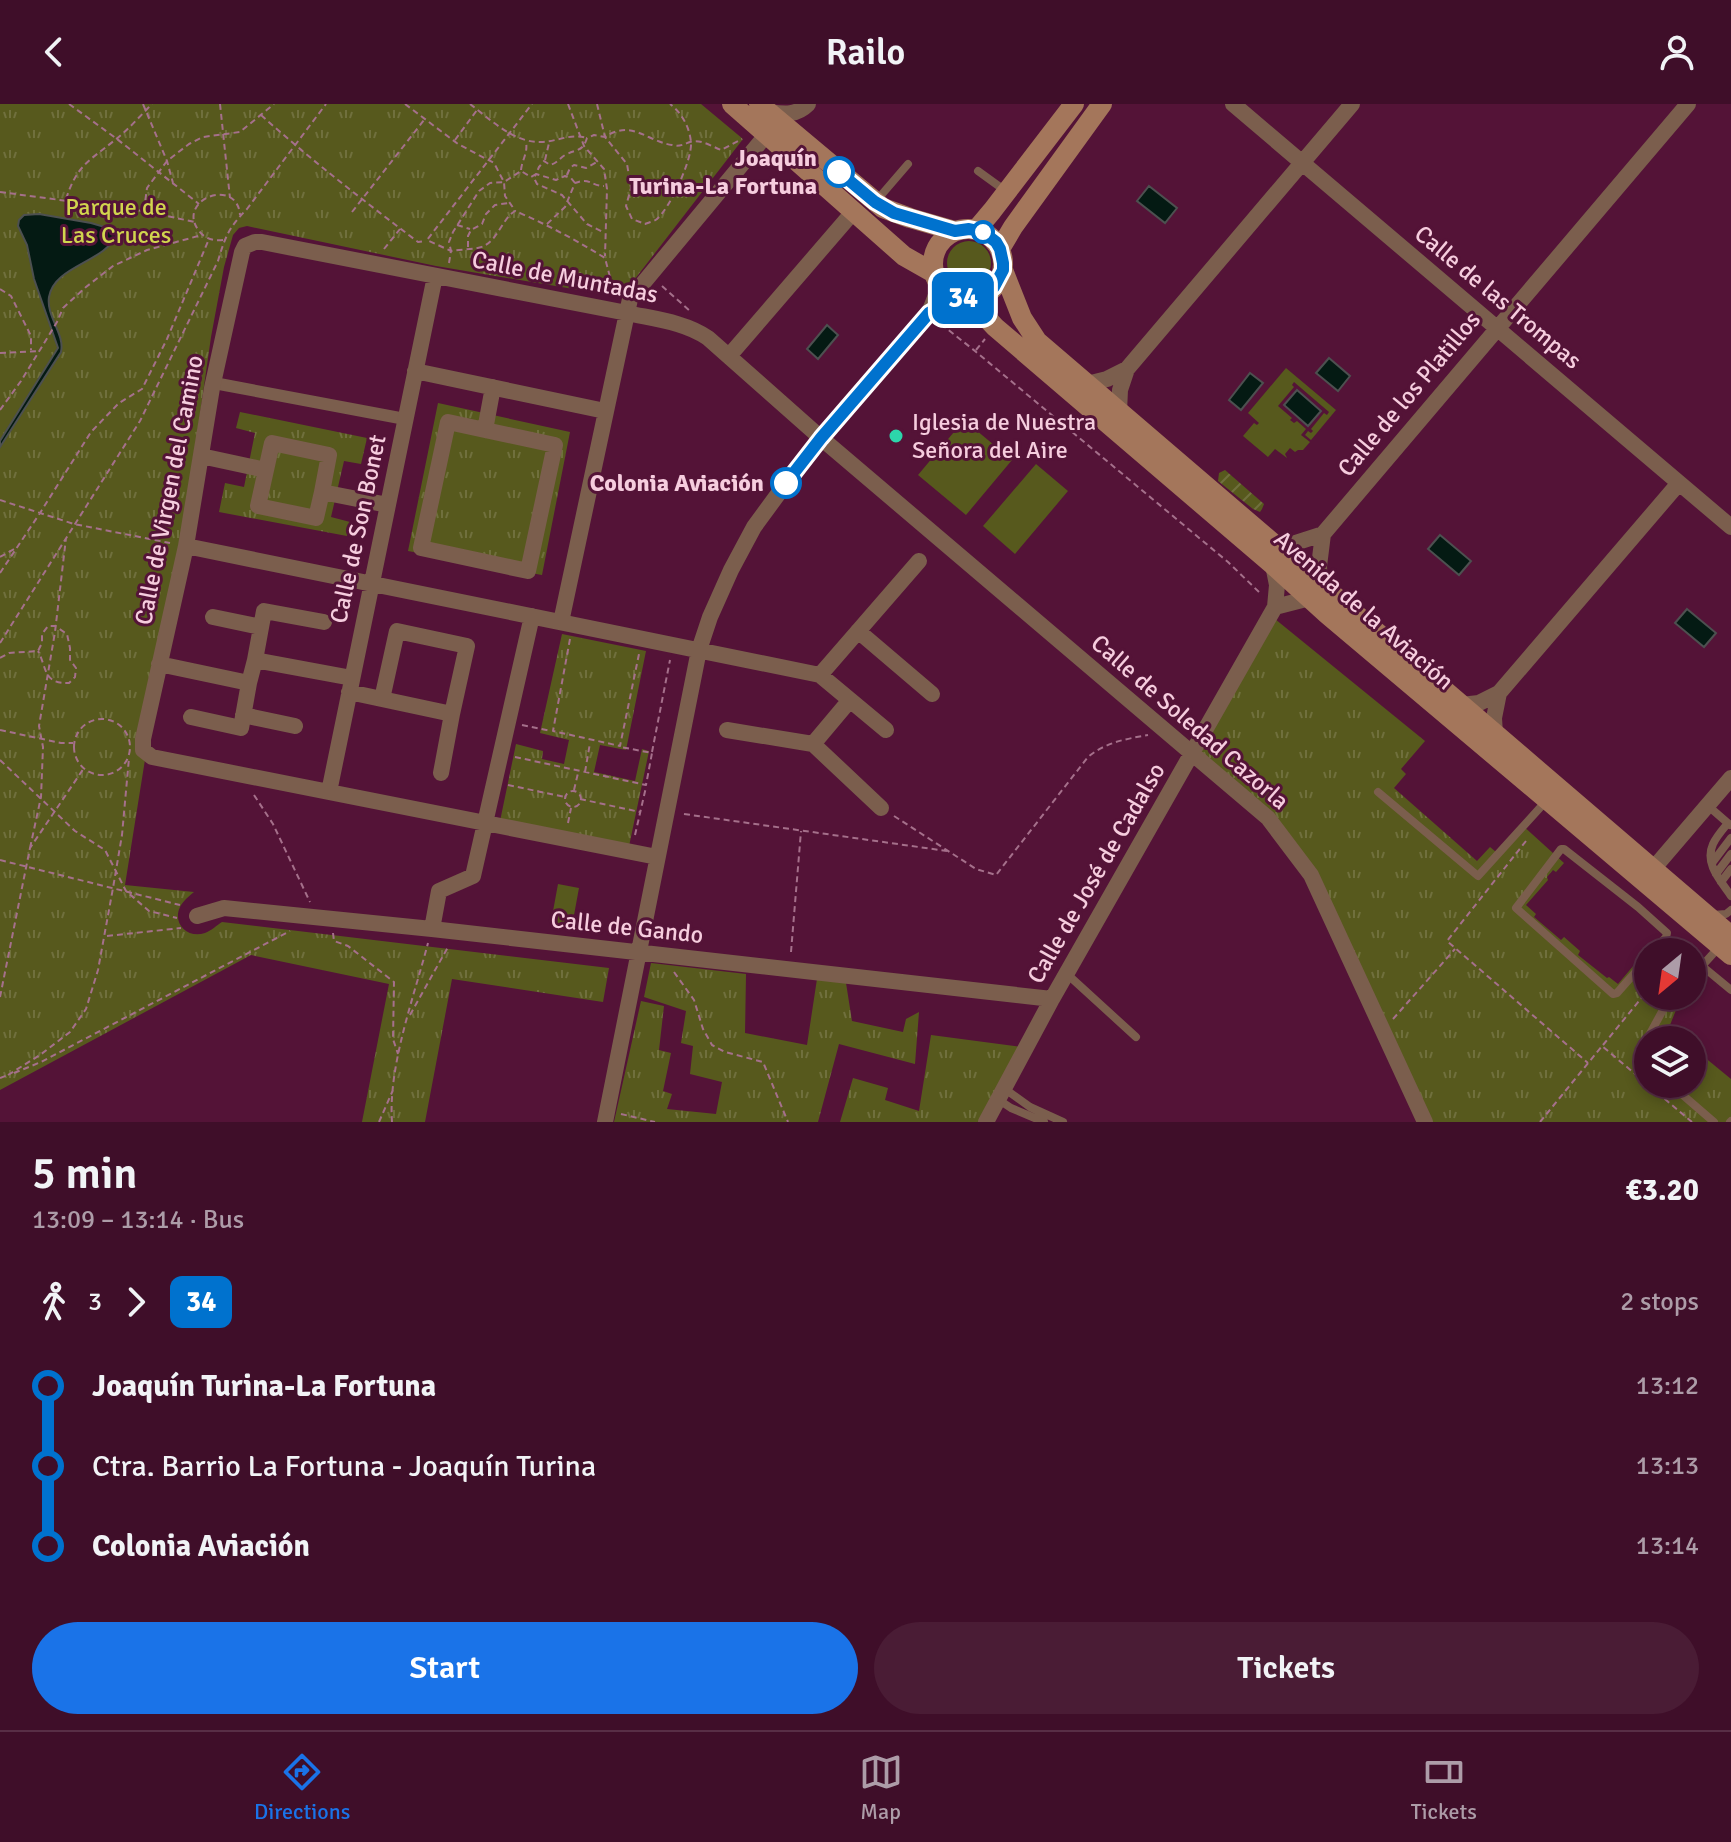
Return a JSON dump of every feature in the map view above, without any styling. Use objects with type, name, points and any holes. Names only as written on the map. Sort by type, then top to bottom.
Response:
[{"type":"main road","name":"Avenida de la Aviación","points":[[732,104],[904,256],[950,288],[1283,554]]},
{"type":"main road","points":[[976,230],[1074,104]]},
{"type":"main road","points":[[1000,249],[1102,104]]},
{"type":"main road","points":[[764,108],[875,202],[894,213],[955,231]]},
{"type":"main road","points":[[962,229],[976,230],[990,237],[1000,249],[1003,270],[987,293],[950,288],[933,263],[939,244],[962,229]]},
{"type":"main road","name":"Avenida de la Aviación","points":[[1003,270],[1028,329],[1037,341],[1495,734],[1727,946]]},
{"type":"main road","name":"Avenida de la Aviación","points":[[1316,583],[1547,800],[1652,879],[1707,915],[1727,946]]},
{"type":"street","name":"Calle de las Trompas","points":[[1233,104],[1731,527]]},
{"type":"street","points":[[1119,412],[1120,390],[1127,369],[1352,104]]},
{"type":"street","name":"Calle de los Platillos","points":[[1323,534],[1688,104]]},
{"type":"street","points":[[764,108],[793,114],[807,105]]},
{"type":"street","points":[[807,105],[802,131],[807,145]]},
{"type":"street","points":[[566,628],[605,411],[630,299],[767,134]]},
{"type":"street","points":[[729,356],[854,211]]},
{"type":"street","name":"Calle de Muntadas","points":[[262,242],[442,272],[697,330],[821,438]]},
{"type":"street","name":"Calle de Virgen del Camino","points":[[262,242],[249,243],[242,252],[201,456],[178,545],[142,746],[146,754],[152,757],[329,792]]},
{"type":"street","name":"Calle de Son Bonet","points":[[329,792],[415,371],[442,272]]},
{"type":"street","points":[[606,1116],[699,650],[710,617],[754,527],[821,438],[935,319],[950,288]]},
{"type":"street","points":[[1087,384],[1127,369]]},
{"type":"street","points":[[415,371],[605,411]]},
{"type":"street","points":[[214,383],[405,419]]},
{"type":"street","points":[[485,430],[493,387]]},
{"type":"street","points":[[448,422],[485,430],[555,445],[528,571],[421,548],[448,422]]},
{"type":"street","name":"Calle de Soledad Cazorla","points":[[821,438],[1268,818],[1311,875],[1425,1122]]},
{"type":"street","points":[[272,443],[329,455],[322,492],[316,518],[258,506],[272,443]]},
{"type":"street","points":[[201,456],[266,470]]},
{"type":"street","points":[[1461,705],[1479,703],[1499,693],[1679,483]]},
{"type":"street","points":[[322,492],[388,505]]},
{"type":"street","points":[[1275,607],[1283,554],[1323,534]]},
{"type":"street","points":[[1275,607],[1316,583],[1323,534]]},
{"type":"street","points":[[178,545],[532,616],[566,628],[699,650],[820,675],[886,730]]},
{"type":"street","points":[[820,675],[919,561]]},
{"type":"street","name":"Calle de José de Cadalso","points":[[986,1122],[1066,973],[1275,607]]},
{"type":"street","points":[[191,717],[241,728],[264,611],[324,622]]},
{"type":"street","points":[[432,929],[439,891],[473,876],[532,616]]},
{"type":"street","points":[[213,617],[261,627]]},
{"type":"street","points":[[382,699],[397,631],[467,646],[441,773]]},
{"type":"street","points":[[858,631],[932,694]]},
{"type":"street","points":[[255,660],[351,685],[382,699],[452,714]]},
{"type":"street","points":[[159,664],[249,683]]},
{"type":"street","points":[[1495,734],[1494,718],[1499,693]]},
{"type":"street","points":[[813,744],[850,700]]},
{"type":"street","points":[[243,715],[295,726]]},
{"type":"street","points":[[727,730],[813,744],[881,808]]},
{"type":"street","points":[[1652,879],[1731,778]]},
{"type":"street","points":[[329,792],[657,857]]},
{"type":"street","name":"Calle de Gando","points":[[197,916],[224,908],[1052,999]]},
{"type":"lane","points":[[875,202],[908,164]]},
{"type":"lane","points":[[978,171],[1007,192]]},
{"type":"lane","points":[[1378,792],[1478,876],[1547,800]]},
{"type":"lane","points":[[1707,805],[1730,824],[1713,843],[1710,856],[1718,878],[1731,896]]},
{"type":"lane","points":[[1712,863],[1731,838]]},
{"type":"lane","points":[[1634,974],[1613,994],[1516,908],[1563,848],[1638,907],[1667,933],[1665,938]]},
{"type":"lane","points":[[1718,878],[1731,854]]},
{"type":"lane","points":[[1718,878],[1731,869]]},
{"type":"lane","points":[[1638,907],[1652,879]]},
{"type":"lane","points":[[1707,915],[1726,914],[1731,910]]},
{"type":"lane","points":[[1706,963],[1727,946]]},
{"type":"lane","points":[[1706,969],[1731,990]]},
{"type":"lane","points":[[1066,973],[1136,1037]]},
{"type":"lane","points":[[1001,1094],[1020,1113],[1044,1122]]},
{"type":"lane","points":[[1001,1094],[1063,1122]]},
{"type":"lane","points":[[1686,1098],[1714,1122]]},
{"type":"path","points":[[69,104],[199,204]]},
{"type":"path","points":[[143,104],[167,161],[173,184]]},
{"type":"path","points":[[66,201],[81,167],[117,139],[152,104]]},
{"type":"path","points":[[220,104],[230,198]]},
{"type":"path","points":[[143,211],[147,188],[167,161],[203,137],[240,132],[274,104]]},
{"type":"path","points":[[0,643],[140,421],[218,261],[233,222],[326,104]]},
{"type":"path","points":[[405,104],[454,141],[494,163],[504,182],[505,196],[515,211],[573,238],[605,258]]},
{"type":"path","points":[[470,104],[526,142],[594,135],[605,137],[615,130],[633,131],[672,145],[702,142],[721,150],[743,139]]},
{"type":"path","points":[[427,240],[532,104]]},
{"type":"path","points":[[568,104],[584,146],[604,169],[607,186],[605,258],[616,298]]},
{"type":"path","points":[[597,104],[605,137],[627,164],[631,188],[626,206],[632,219],[645,224],[656,220],[671,202],[691,142],[686,124],[678,110],[670,104]]},
{"type":"path","points":[[454,141],[478,110]]},
{"type":"path","points":[[261,115],[295,146],[418,242],[427,240],[451,251],[485,245],[510,213],[515,211]]},
{"type":"path","points":[[352,212],[425,119]]},
{"type":"path","points":[[544,161],[550,165],[557,163],[565,154],[578,152],[587,138]]},
{"type":"path","points":[[549,141],[544,161],[534,178],[537,184],[562,195],[587,224],[604,233]]},
{"type":"path","points":[[442,272],[451,251],[449,242],[457,225],[479,191],[490,183],[504,182],[521,171],[526,157],[526,142]]},
{"type":"path","points":[[521,171],[531,177],[536,174],[556,180],[567,176],[574,165],[586,168],[598,161]]},
{"type":"path","points":[[567,176],[575,183]]},
{"type":"path","points":[[546,224],[565,207],[575,183],[588,180],[598,186],[607,186]]},
{"type":"path","points":[[0,192],[143,211],[195,222]]},
{"type":"path","points":[[224,240],[202,235],[195,222],[199,204],[208,196],[223,195],[230,198],[240,210],[240,215]]},
{"type":"path","points":[[468,248],[471,230],[482,224],[495,205],[509,203]]},
{"type":"path","points":[[457,225],[471,230]]},
{"type":"path","points":[[381,254],[400,228]]},
{"type":"path","points":[[0,410],[50,335],[63,308],[86,287],[113,266],[147,250],[202,235]]},
{"type":"path","points":[[0,573],[91,432],[119,403],[142,389],[167,339],[209,239]]},
{"type":"path","points":[[663,287],[693,313]]},
{"type":"path","points":[[0,289],[11,296],[31,336],[31,350]]},
{"type":"path","points":[[935,319],[1216,552],[1275,607]]},
{"type":"path","points":[[0,353],[40,351]]},
{"type":"path","points":[[0,500],[74,524],[178,545]]},
{"type":"path","points":[[0,997],[41,797],[42,739],[39,726],[67,537]]},
{"type":"path","points":[[0,557],[17,548]]},
{"type":"path","points":[[48,626],[55,626],[67,634],[70,660],[76,668],[75,677],[69,683],[58,683],[48,676],[38,651],[42,634],[48,626]]},
{"type":"path","points":[[553,731],[566,628]]},
{"type":"path","points":[[620,746],[640,648]]},
{"type":"path","points":[[0,658],[9,653],[38,651]]},
{"type":"path","points":[[635,837],[671,655]]},
{"type":"path","points":[[8,1075],[70,1032],[86,1009],[98,970],[122,835],[129,757],[129,739],[119,724],[101,719],[83,726],[78,734],[75,753],[78,761],[92,773],[110,774],[124,765],[129,757]]},
{"type":"path","points":[[519,724],[652,753]]},
{"type":"path","points":[[881,808],[976,869],[996,875],[1088,757],[1118,740],[1156,734],[1162,727]]},
{"type":"path","points":[[0,730],[75,743]]},
{"type":"path","points":[[584,773],[591,740]]},
{"type":"path","points":[[512,757],[646,785]]},
{"type":"path","points":[[0,760],[84,838],[105,850],[126,891],[149,911],[177,918]]},
{"type":"path","points":[[30,848],[84,768]]},
{"type":"path","points":[[574,791],[578,771]]},
{"type":"path","points":[[506,784],[565,797]]},
{"type":"path","points":[[565,797],[574,791]]},
{"type":"path","points":[[571,807],[578,804],[580,799],[574,791]]},
{"type":"path","points":[[253,794],[273,824],[312,907]]},
{"type":"path","points":[[565,797],[571,807]]},
{"type":"path","points":[[580,799],[640,812]]},
{"type":"path","points":[[568,823],[571,807]]},
{"type":"path","points":[[666,812],[948,851]]},
{"type":"path","points":[[790,969],[801,831]]},
{"type":"path","points":[[1530,836],[1447,941],[1588,1063]]},
{"type":"path","points":[[0,860],[180,905]]},
{"type":"path","points":[[0,1078],[41,1062],[298,927]]},
{"type":"path","points":[[104,936],[181,928]]},
{"type":"path","points":[[392,1122],[398,1055],[432,929]]},
{"type":"path","points":[[332,930],[334,941],[348,946],[394,982],[393,1039],[398,1055]]},
{"type":"path","points":[[408,1019],[447,951],[449,941]]},
{"type":"path","points":[[1392,1020],[1456,948]]},
{"type":"path","points":[[664,955],[694,1000],[703,1029],[712,1045],[725,1052],[763,1062],[788,1122]]},
{"type":"path","points":[[1540,1122],[1634,1007]]},
{"type":"path","points":[[1602,1046],[1692,1122]]},
{"type":"path","points":[[379,1122],[394,1088]]},
{"type":"path","points":[[606,1116],[655,1122]]},
{"type":"green space","name":"Parque de Las Cruces","points":[[0,104],[701,104],[743,139],[621,297],[436,266],[247,226],[239,228],[233,235],[211,337],[125,885],[194,892],[178,913],[183,929],[193,934],[205,933],[222,922],[609,968],[603,1002],[452,979],[425,1122],[362,1122],[389,984],[251,955],[0,1090]]},
{"type":"green space","points":[[969,241],[985,247],[991,263],[985,279],[969,285],[953,279],[947,263],[953,247]]},
{"type":"green space","points":[[1286,368],[1336,410],[1311,440],[1305,435],[1313,431],[1311,429],[1324,413],[1327,415],[1329,412],[1294,382],[1294,387],[1278,406],[1292,418],[1290,420],[1294,423],[1297,421],[1306,429],[1301,435],[1310,442],[1303,450],[1295,452],[1290,448],[1285,454],[1287,458],[1275,449],[1268,457],[1243,436],[1254,423],[1259,423],[1248,413]]},
{"type":"green space","points":[[438,403],[570,432],[542,575],[408,551]]},
{"type":"green space","points":[[240,412],[367,438],[361,464],[344,461],[331,517],[350,522],[347,536],[219,512],[225,483],[244,487],[255,433],[236,428]]},
{"type":"green space","points":[[964,420],[1012,460],[966,515],[918,475]]},
{"type":"green space","points":[[1036,464],[1068,491],[1015,554],[983,526]]},
{"type":"green space","points":[[1225,470],[1264,504],[1260,512],[1218,481],[1219,473]]},
{"type":"green space","points":[[1275,619],[1425,741],[1401,769],[1406,774],[1394,788],[1477,861],[1490,847],[1496,852],[1521,824],[1564,863],[1556,872],[1553,870],[1526,905],[1536,914],[1534,917],[1561,940],[1564,937],[1580,951],[1578,955],[1618,984],[1634,965],[1634,1010],[1676,1010],[1671,1026],[1634,1026],[1634,1098],[1706,1098],[1706,1058],[1731,1079],[1731,1122],[1430,1122],[1315,873],[1193,752]]},
{"type":"green space","points":[[562,634],[646,651],[626,750],[600,745],[594,772],[635,781],[642,749],[649,751],[628,851],[499,826],[516,744],[543,751],[542,759],[564,764],[569,740],[540,733]]},
{"type":"green space","points":[[558,884],[579,888],[572,926],[551,922]]},
{"type":"green space","points":[[651,963],[746,974],[745,1033],[807,1045],[817,979],[846,983],[852,1021],[903,1032],[906,1019],[919,1012],[915,1064],[839,1044],[818,1122],[614,1122],[641,1001],[664,1006],[659,1050],[671,1053],[663,1091],[672,1094],[667,1109],[716,1114],[722,1082],[690,1074],[693,1046],[681,1043],[686,1011],[644,997]]},
{"type":"green space","points":[[931,1035],[1021,1047],[987,1122],[840,1122],[853,1078],[888,1088],[885,1100],[919,1111]]},
{"type":"shaded area","points":[[1149,186],[1177,208],[1165,223],[1137,201]]},
{"type":"shaded area","points":[[39,214],[91,223],[115,230],[117,235],[101,252],[69,271],[53,287],[49,304],[62,345],[61,352],[0,447],[0,441],[58,348],[34,279],[27,245],[18,226],[24,215]]},
{"type":"shaded area","points":[[827,325],[838,335],[818,359],[807,349]]},
{"type":"shaded area","points":[[1329,358],[1350,376],[1338,391],[1316,373]]},
{"type":"shaded area","points":[[1250,373],[1263,383],[1241,410],[1229,400]]},
{"type":"shaded area","points":[[1297,390],[1321,411],[1308,426],[1284,405]]},
{"type":"shaded area","points":[[1440,535],[1471,561],[1459,575],[1428,549]]},
{"type":"shaded area","points":[[1687,609],[1716,633],[1704,647],[1675,623]]},
{"type":"bus line","name":"34","points":[[786,483],[929,313],[956,297],[969,299],[987,293],[1000,279],[1003,270],[1000,249],[983,232],[969,229],[955,231],[894,213],[883,208],[839,172]]},
{"type":"place","name":"Joaquín Turina-La Fortuna","points":[[839,172]]},
{"type":"place","name":"Iglesia de Nuestra Señora del Aire","points":[[896,436]]},
{"type":"place","name":"Colonia Aviación","points":[[786,483]]}]
